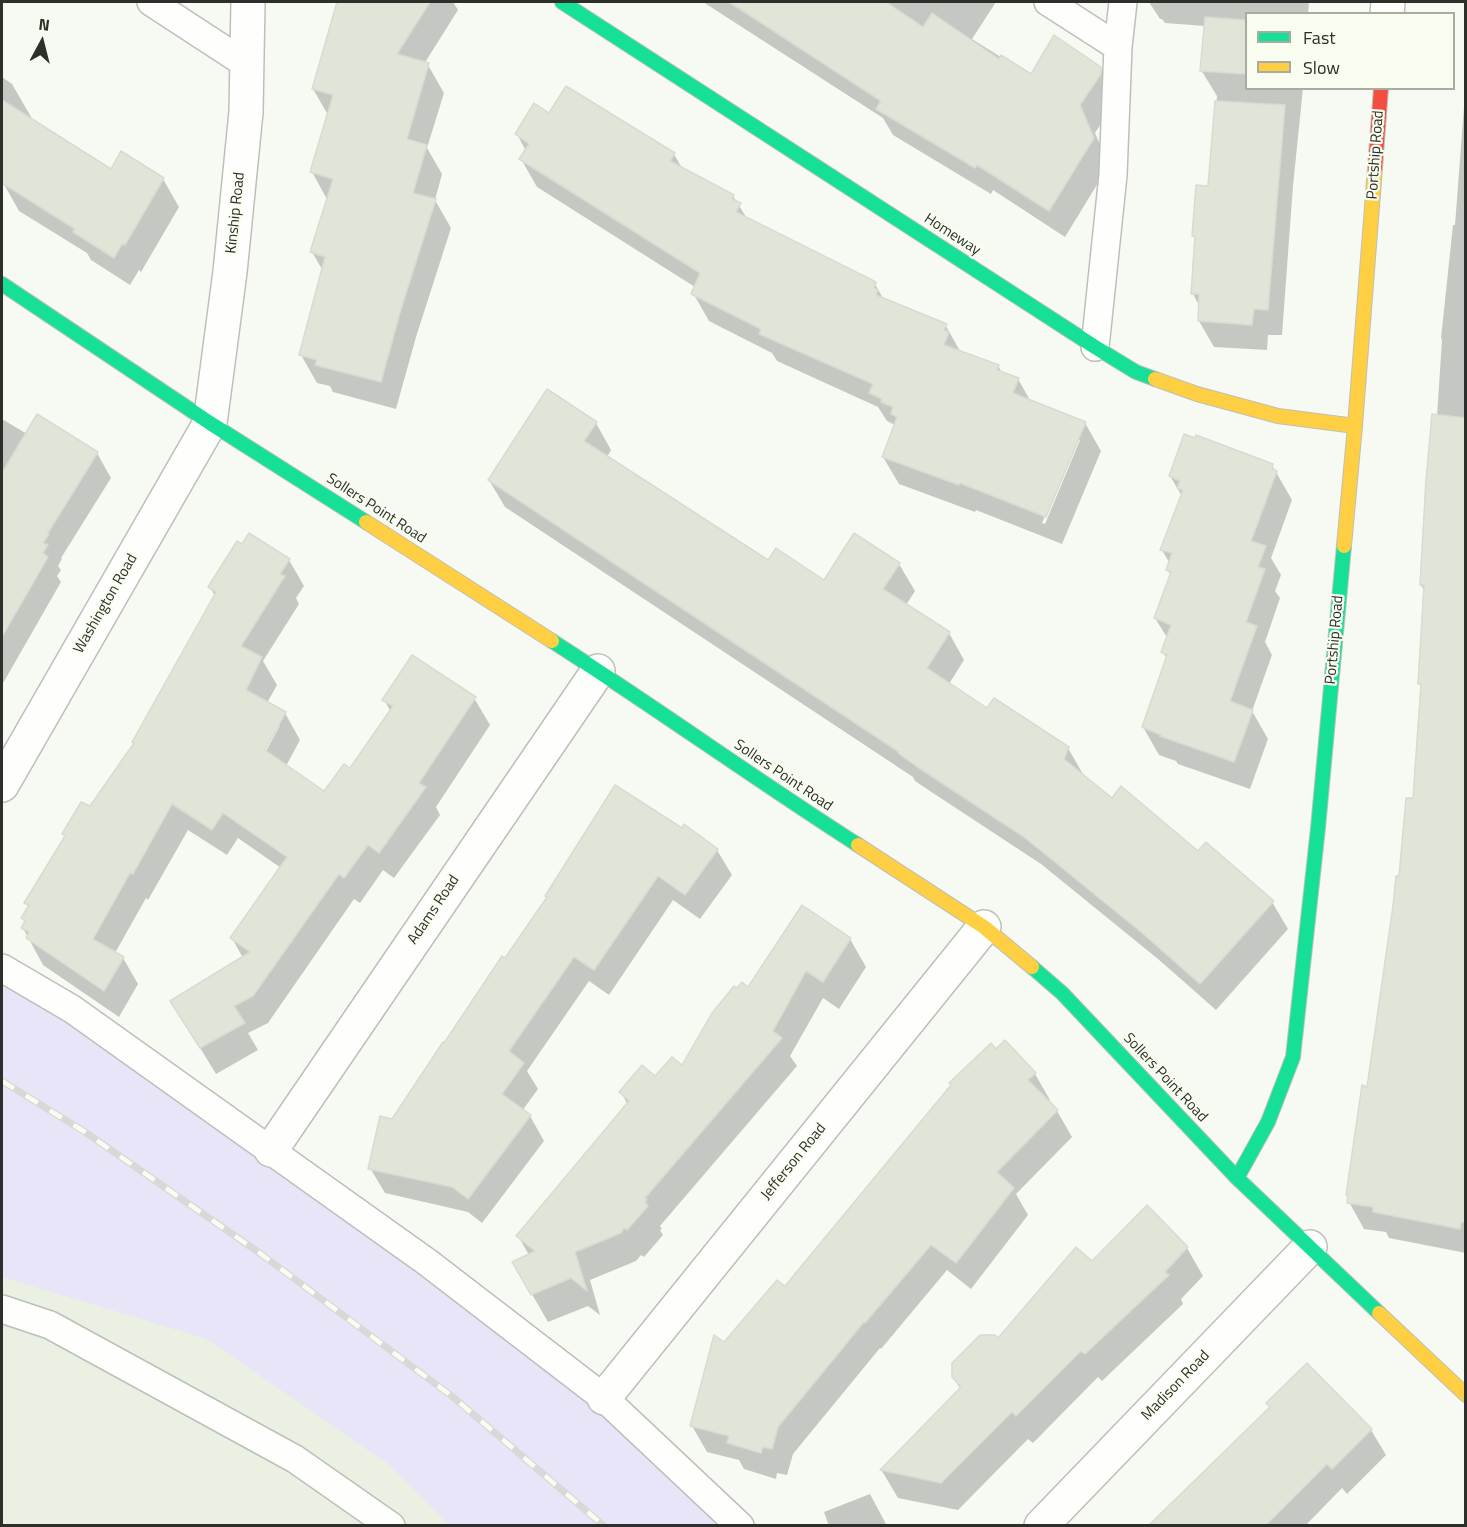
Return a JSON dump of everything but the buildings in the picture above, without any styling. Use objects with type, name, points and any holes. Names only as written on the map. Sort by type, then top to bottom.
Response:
[{"type":"street","name":"Kinship Road","points":[[210,423],[238,197],[246,112],[248,2]]},
{"type":"street","name":"Homeway","points":[[562,2],[1136,372],[1197,394],[1278,416],[1355,426]]},
{"type":"street","name":"Portship Road","points":[[1237,1178],[1268,1122],[1293,1057],[1320,816],[1355,426],[1381,90]]},
{"type":"street","name":"Sollers Point Road","points":[[2,284],[210,423],[598,671],[783,797],[984,927],[1062,993],[1237,1178],[1466,1395]]},
{"type":"street","name":"Washington Road","points":[[2,785],[210,423]]},
{"type":"street","name":"Adams Road","points":[[271,1150],[598,671]]},
{"type":"street","name":"Jefferson Road","points":[[604,1398],[984,927]]},
{"type":"street","name":"Madison Road","points":[[1041,1526],[1310,1247]]},
{"type":"lane","points":[[151,2],[246,64]]},
{"type":"lane","points":[[1048,2],[1118,47]]},
{"type":"lane","points":[[1095,347],[1113,175],[1118,47],[1123,2]]},
{"type":"lane","points":[[2,968],[72,1009],[427,1262],[604,1398],[740,1526]]},
{"type":"lane","points":[[2,1309],[50,1325],[295,1459],[391,1526]]},
{"type":"shaded area","points":[[2,976],[537,1351],[728,1525],[449,1525],[388,1464],[207,1339],[2,1277]]},
{"type":"shaded area","points":[[2,1144],[502,1525],[2,1525]]},
{"type":"railway","points":[[2,1081],[85,1132],[261,1254],[453,1397],[604,1526]]},
{"type":"traffic: fast","points":[[562,2],[1095,347],[1136,372],[1155,379]]},
{"type":"traffic: fast","points":[[2,284],[210,423],[366,522]]},
{"type":"traffic: fast","points":[[1237,1178],[1268,1122],[1293,1057],[1318,828],[1344,546]]},
{"type":"traffic: fast","points":[[552,641],[858,845]]},
{"type":"traffic: fast","points":[[1032,967],[1062,993],[1237,1178],[1379,1313]]},
{"type":"traffic: slow","points":[[1344,546],[1375,168]]},
{"type":"traffic: slow","points":[[1155,379],[1197,394],[1278,416],[1355,426]]},
{"type":"traffic: slow","points":[[366,522],[552,641]]},
{"type":"traffic: slow","points":[[858,845],[984,927],[1032,967]]},
{"type":"traffic: slow","points":[[1379,1313],[1466,1395]]},
{"type":"traffic: jam","points":[[1375,168],[1381,90]]}]
